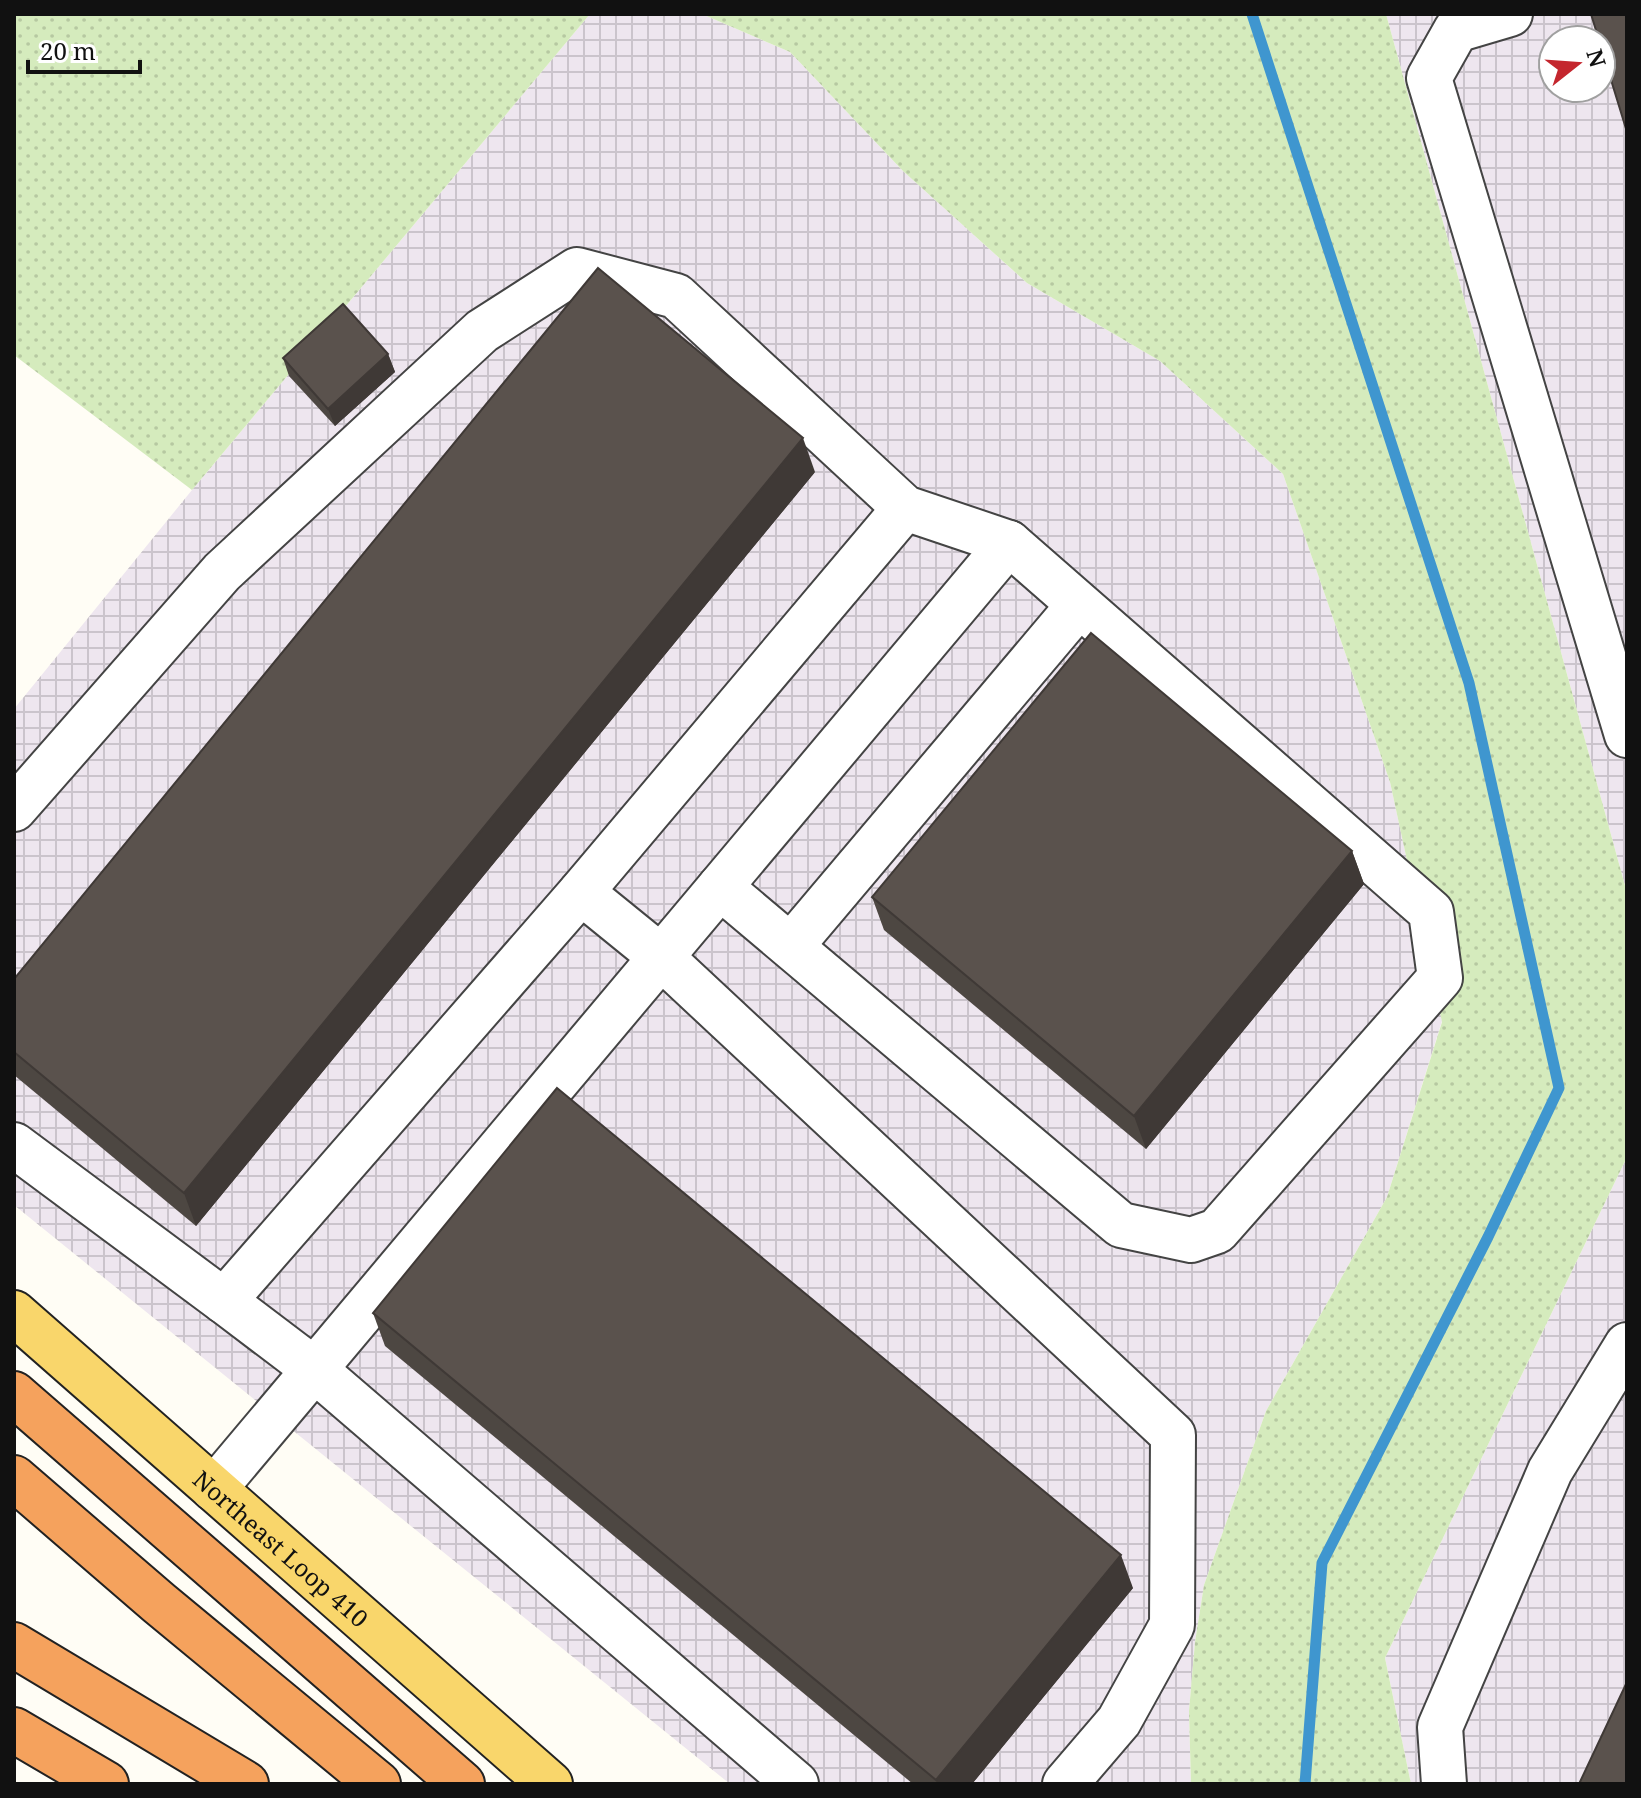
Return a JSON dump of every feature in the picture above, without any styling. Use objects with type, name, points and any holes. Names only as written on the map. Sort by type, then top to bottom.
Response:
[{"type":"highway","points":[[14,1394],[462,1784]]},
{"type":"highway","points":[[14,1478],[378,1784]]},
{"type":"highway","points":[[14,1645],[246,1784]]},
{"type":"highway","points":[[14,1730],[106,1784]]},
{"type":"main road","name":"Northeast Loop 410","points":[[14,1313],[550,1784]]},
{"type":"lane","points":[[1510,14],[1456,30],[1429,78],[1627,735]]},
{"type":"lane","points":[[14,809],[222,572],[482,331],[577,270],[676,296],[905,508],[1009,543],[1431,912],[1440,978],[1217,1231],[1191,1240],[1121,1225],[720,887]]},
{"type":"lane","points":[[224,1301],[581,892],[905,508]]},
{"type":"lane","points":[[214,1489],[1009,543]]},
{"type":"lane","points":[[791,946],[1079,605]]},
{"type":"lane","points":[[581,892],[661,957],[1173,1435],[1172,1625],[1119,1721],[1065,1784]]},
{"type":"lane","points":[[14,1145],[315,1370],[796,1784]]},
{"type":"lane","points":[[1444,1784],[1440,1727],[1550,1471],[1627,1345]]},
{"type":"shaded area","points":[[590,14],[702,14],[790,52],[903,171],[1027,283],[1160,361],[1283,474],[1390,782],[1442,1021],[1387,1197],[1266,1411],[1204,1585],[1189,1711],[1191,1784],[730,1784],[14,1205],[14,709],[192,490]]},
{"type":"shaded area","points":[[1386,14],[1627,14],[1627,893]]},
{"type":"shaded area","points":[[1627,1157],[1627,1784],[1411,1784],[1385,1658]]},
{"type":"green space","points":[[14,14],[590,14],[192,490],[14,355]]},
{"type":"green space","points":[[702,14],[1386,14],[1627,893],[1627,1157],[1385,1658],[1411,1784],[1191,1784],[1189,1711],[1204,1585],[1266,1411],[1387,1197],[1442,1022],[1390,782],[1283,474],[1160,361],[1027,283],[903,171],[790,52]]},
{"type":"building","points":[[1591,14],[1627,14],[1627,132],[1617,99],[1617,24],[1594,24]]},
{"type":"building","points":[[598,268],[803,438],[184,1193],[14,1052],[14,979]]},
{"type":"building","points":[[343,304],[388,354],[328,409],[283,358]]},
{"type":"building","points":[[1091,633],[1352,851],[1134,1116],[872,897]]},
{"type":"building","points":[[557,1088],[1121,1555],[936,1780],[373,1313]]},
{"type":"building","points":[[1627,1682],[1627,1784],[1579,1784]]},
{"type":"waterway","points":[[1252,14],[1469,683],[1559,1088],[1488,1237],[1322,1563],[1305,1784]]}]
